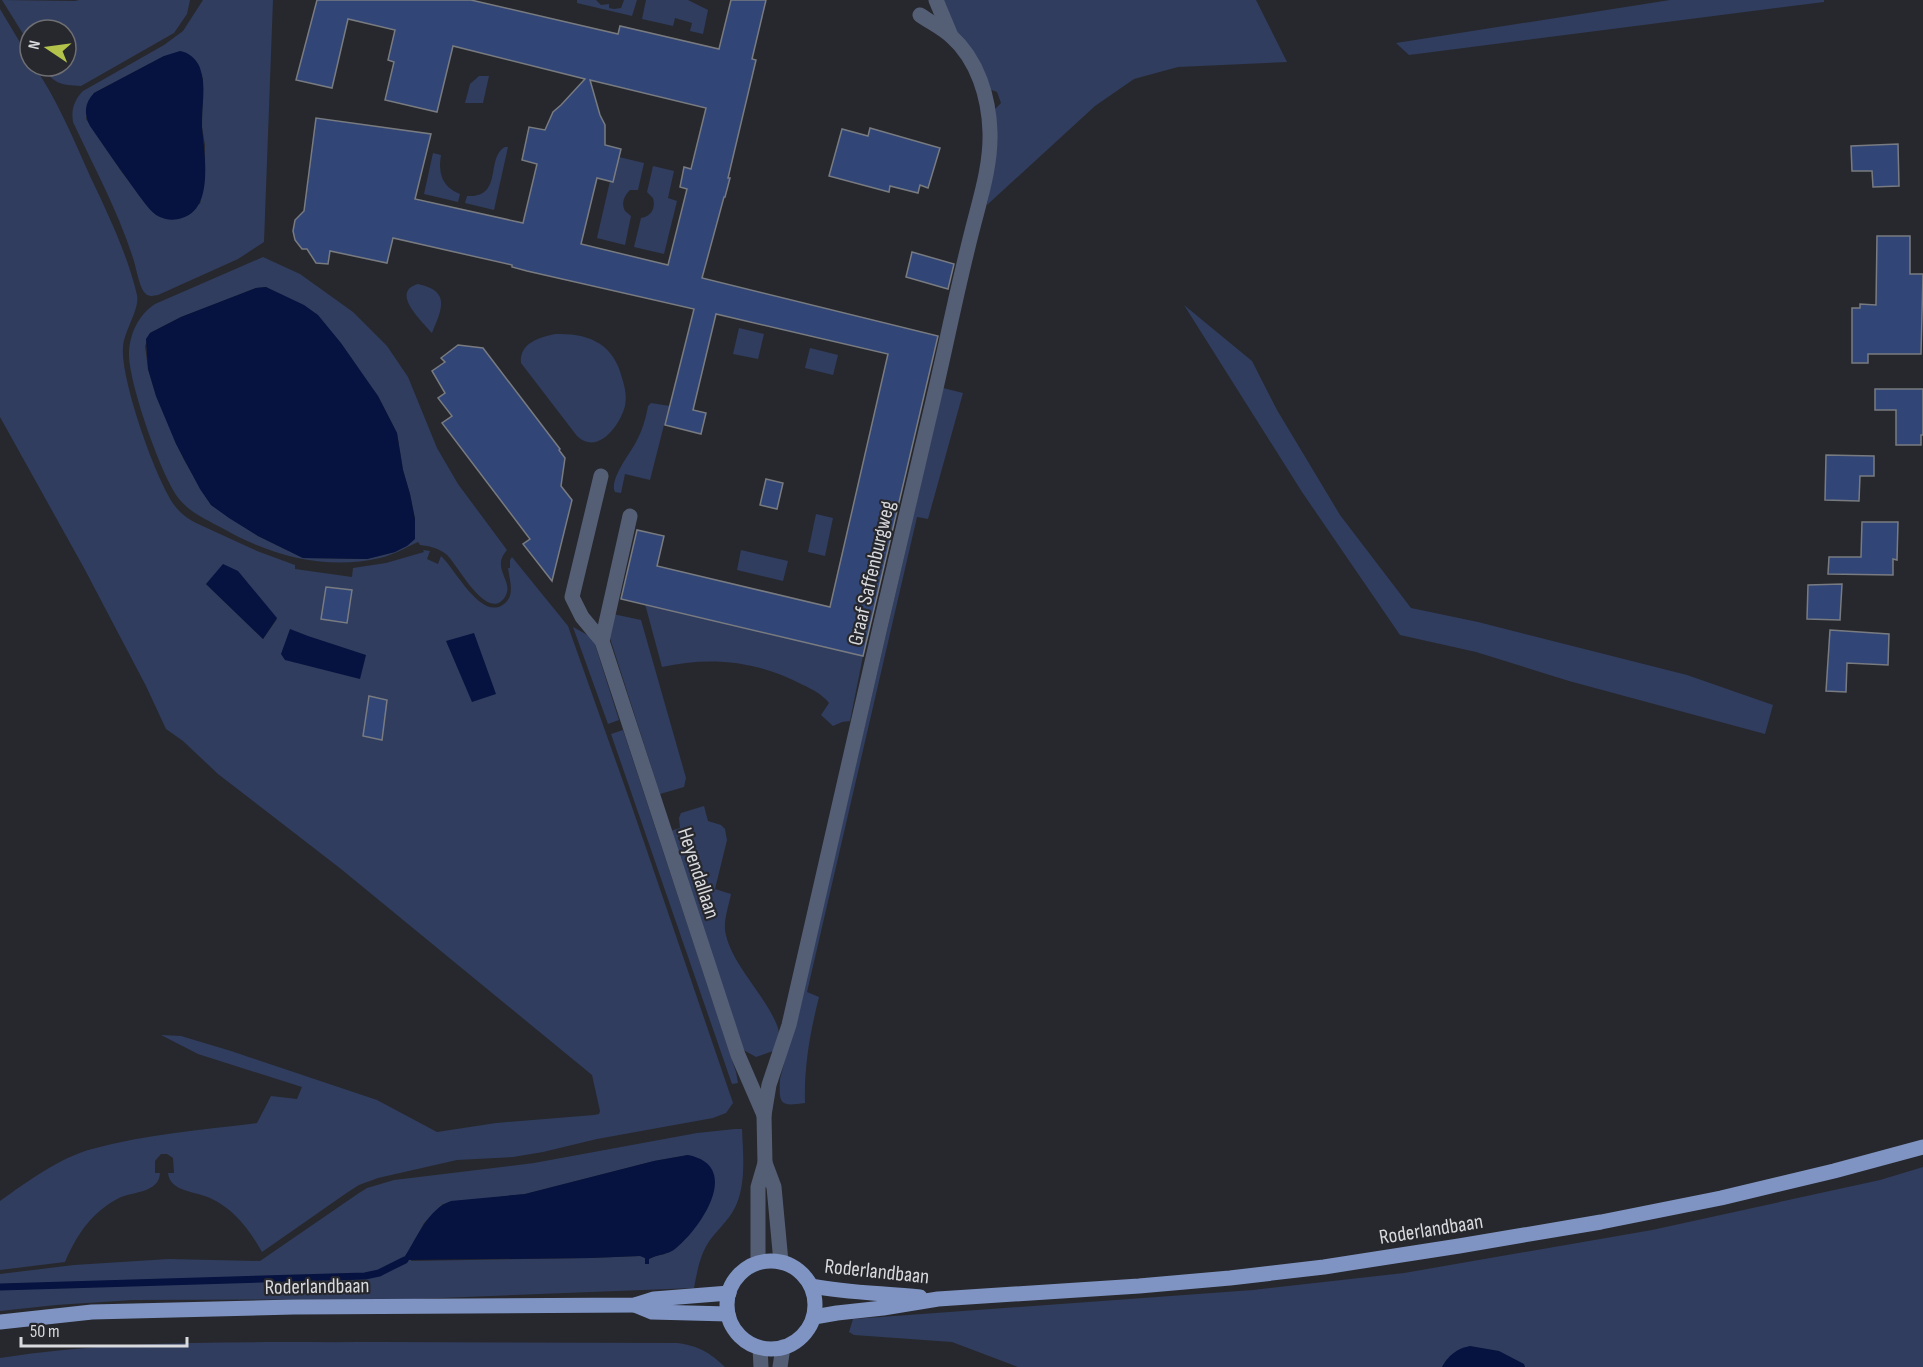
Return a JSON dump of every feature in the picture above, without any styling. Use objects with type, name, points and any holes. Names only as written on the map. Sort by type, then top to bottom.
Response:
[{"type":"main road","name":"Roderlandbaan","points":[[814,1317],[938,1299],[1230,1278],[1324,1267],[1448,1248],[1601,1222],[1721,1198],[1923,1147]]},
{"type":"main road","points":[[771,1260],[781,1262],[788,1263],[802,1272],[812,1286],[816,1301],[814,1317],[808,1330],[798,1340],[783,1347],[760,1348],[747,1342],[737,1333],[730,1320],[727,1305],[729,1293],[735,1280],[744,1270],[758,1262],[771,1260]]},
{"type":"main road","name":"Roderlandbaan","points":[[812,1286],[837,1291],[938,1299]]},
{"type":"main road","name":"Roderlandbaan","points":[[0,1322],[92,1312],[306,1306],[635,1305],[654,1299],[729,1293]]},
{"type":"main road","name":"Roderlandbaan","points":[[635,1305],[652,1312],[729,1314]]},
{"type":"street","points":[[936,0],[951,36]]},
{"type":"street","name":"Graaf Saffenburgweg","points":[[758,1262],[758,1187],[765,1162],[764,1116],[769,1085],[789,1025],[881,620],[985,181],[990,150],[984,90],[973,65],[951,36],[920,15]]},
{"type":"street","name":"Heyendallaan","points":[[601,476],[572,597],[582,617],[602,641],[738,1055],[764,1116]]},
{"type":"street","points":[[602,641],[630,516]]},
{"type":"street","name":"Graaf Saffenburgweg","points":[[765,1162],[774,1187],[781,1262]]},
{"type":"street","points":[[780,1367],[783,1347]]},
{"type":"street","points":[[760,1348],[761,1367]]},
{"type":"shaded area","points":[[2,0],[190,0],[187,14],[174,33],[81,86],[68,85],[51,78],[78,78],[78,18],[18,18],[18,26]]},
{"type":"shaded area","points":[[203,0],[273,0],[264,242],[238,259],[158,295],[151,296],[146,294],[141,286],[120,223],[73,122],[72,113],[77,98],[83,91],[164,45],[183,31]],"holes":[[[164,56],[203,78],[202,127],[205,145],[204,184],[200,204],[150,209],[86,119],[94,93]]]},
{"type":"shaded area","points":[[577,0],[596,0],[601,5],[609,4],[609,8],[614,9],[621,8],[624,0],[637,0],[632,16],[577,3]]},
{"type":"shaded area","points":[[646,0],[688,0],[708,10],[703,34],[690,31],[692,23],[675,18],[673,26],[642,19]]},
{"type":"shaded area","points":[[942,0],[1256,0],[1287,62],[1178,67],[1134,79],[1095,106],[987,205],[993,169],[994,110],[1001,103],[997,92],[989,89],[955,33]]},
{"type":"shaded area","points":[[1670,0],[1824,0],[1824,2],[1409,55],[1396,43]]},
{"type":"shaded area","points":[[0,9],[18,39],[18,78],[43,79],[71,134],[128,264],[137,301],[123,347],[127,381],[149,453],[167,493],[179,511],[196,523],[257,551],[295,565],[295,569],[352,577],[353,568],[386,563],[424,552],[423,550],[430,551],[427,559],[438,564],[441,556],[476,598],[484,605],[493,608],[501,606],[509,599],[511,589],[508,568],[510,568],[512,557],[568,626],[733,1103],[726,1113],[713,1118],[597,1139],[543,1152],[513,1157],[457,1160],[378,1178],[348,1192],[262,1252],[252,1235],[234,1214],[210,1198],[173,1184],[168,1173],[174,1173],[173,1158],[167,1154],[161,1154],[155,1161],[155,1173],[160,1173],[159,1180],[151,1188],[119,1198],[101,1210],[80,1233],[65,1262],[0,1270],[0,1201],[56,1164],[80,1153],[112,1144],[174,1133],[257,1123],[271,1096],[297,1099],[302,1087],[198,1054],[161,1035],[181,1036],[231,1051],[377,1100],[437,1132],[496,1123],[594,1115],[599,1114],[600,1111],[592,1075],[341,869],[218,774],[183,741],[166,729],[84,568],[0,417]],"holes":[[[206,584],[277,619],[263,639]]]},
{"type":"shaded area","points":[[180,51],[194,59],[202,75],[205,179],[199,204],[192,213],[172,220],[162,218],[150,210],[90,126],[86,109],[94,93],[164,56]]},
{"type":"shaded area","points":[[479,76],[489,76],[483,103],[465,103],[470,84]]},
{"type":"shaded area","points":[[508,147],[494,210],[465,203],[467,196],[478,195],[486,191],[499,152]]},
{"type":"shaded area","points":[[433,153],[441,155],[440,168],[443,179],[449,187],[460,194],[458,202],[424,194]]},
{"type":"shaded area","points":[[619,157],[644,163],[638,190],[630,190],[624,200],[625,211],[631,216],[625,245],[597,238],[610,181],[612,182]]},
{"type":"shaded area","points":[[653,166],[674,171],[668,198],[677,201],[664,254],[634,247],[641,218],[648,216],[653,208],[653,198],[647,192]]},
{"type":"shaded area","points":[[263,257],[300,274],[353,312],[387,346],[408,377],[437,448],[458,484],[507,550],[501,563],[507,586],[505,597],[498,603],[490,603],[481,598],[446,554],[440,550],[420,545],[418,542],[394,553],[380,558],[359,562],[318,561],[298,558],[278,553],[259,546],[240,538],[189,509],[180,500],[164,472],[140,408],[130,368],[129,348],[133,333],[139,320],[155,304]],"holes":[[[266,287],[364,378],[378,396],[397,433],[415,519],[395,552],[367,559],[303,558],[258,536],[211,505],[184,460],[156,396],[148,369],[145,346],[150,333],[181,317],[256,288]]]},
{"type":"shaded area","points":[[418,284],[436,291],[440,296],[441,309],[432,333],[415,314],[407,300],[410,288]]},
{"type":"shaded area","points":[[266,287],[304,305],[318,315],[341,343],[378,396],[397,433],[415,519],[415,539],[407,546],[395,552],[367,559],[303,558],[258,536],[229,518],[211,505],[200,489],[176,444],[156,396],[148,369],[146,339],[150,333],[181,317],[256,288]]},
{"type":"shaded area","points":[[1184,305],[1252,361],[1277,410],[1340,515],[1411,608],[1478,622],[1687,675],[1773,705],[1765,734],[1569,681],[1476,652],[1400,635],[1302,492]]},
{"type":"shaded area","points":[[739,328],[764,334],[758,359],[733,354]]},
{"type":"shaded area","points":[[556,334],[579,336],[598,343],[613,357],[618,366],[625,388],[625,406],[613,429],[600,440],[585,441],[577,436],[521,363],[523,350],[527,346],[537,339]]},
{"type":"shaded area","points":[[810,348],[838,355],[833,375],[805,368]]},
{"type":"shaded area","points":[[943,388],[963,393],[928,519],[917,517],[807,992],[819,997],[808,1050],[805,1103],[785,1104],[780,1094],[780,1079],[811,959]]},
{"type":"shaded area","points":[[651,403],[670,406],[650,480],[625,474],[621,493],[615,492],[617,474],[638,438]]},
{"type":"shaded area","points":[[816,514],[833,518],[825,556],[808,552]]},
{"type":"shaded area","points":[[741,550],[788,561],[783,581],[737,570]]},
{"type":"shaded area","points":[[223,564],[238,571],[277,618],[263,639],[206,584]]},
{"type":"shaded area","points":[[645,604],[863,656],[850,721],[833,726],[821,715],[829,703],[824,697],[786,677],[752,666],[698,662],[662,667]]},
{"type":"shaded area","points":[[613,614],[641,620],[686,778],[684,787],[660,794],[608,632]]},
{"type":"shaded area","points":[[573,627],[593,638],[619,720],[608,724]]},
{"type":"shaded area","points":[[290,629],[366,655],[360,679],[285,660],[281,654]]},
{"type":"shaded area","points":[[474,633],[496,694],[472,702],[446,641]]},
{"type":"shaded area","points":[[623,730],[738,1083],[732,1084],[611,734]]},
{"type":"shaded area","points":[[704,806],[708,821],[721,825],[725,829],[727,840],[715,889],[731,894],[725,925],[728,943],[741,968],[766,1004],[778,1028],[779,1033],[773,1051],[756,1057],[740,1048],[670,831],[680,828],[681,813]]},
{"type":"shaded area","points":[[742,1129],[743,1166],[742,1185],[735,1208],[707,1245],[699,1263],[694,1288],[416,1299],[133,1300],[0,1311],[0,1274],[74,1265],[169,1259],[260,1261],[367,1188],[394,1180],[534,1163],[697,1133]],"holes":[[[688,1155],[665,1254],[649,1259],[649,1263],[643,1256],[411,1261],[414,1242],[424,1223],[443,1204],[525,1194],[654,1161]]]},
{"type":"shaded area","points":[[688,1155],[704,1161],[713,1171],[715,1184],[712,1198],[696,1227],[685,1239],[672,1251],[649,1259],[649,1264],[645,1264],[645,1258],[640,1256],[405,1260],[405,1256],[430,1217],[436,1210],[451,1201],[525,1194],[654,1161]]},
{"type":"shaded area","points":[[1923,1167],[1923,1367],[1525,1367],[1523,1364],[1447,1359],[1442,1367],[1018,1367],[952,1342],[854,1335],[849,1332],[853,1319],[1253,1290],[1404,1273],[1652,1230],[1880,1180]]},
{"type":"shaded area","points":[[190,1343],[677,1343],[703,1350],[725,1367],[0,1367],[0,1358],[94,1347]]},
{"type":"shaded area","points":[[1470,1346],[1499,1351],[1524,1364],[1525,1367],[1442,1367],[1453,1353]]},
{"type":"building","points":[[317,0],[471,0],[618,34],[620,26],[719,49],[731,0],[766,0],[752,59],[756,60],[728,178],[730,178],[702,278],[938,336],[863,656],[621,599],[637,530],[664,536],[657,566],[830,607],[888,354],[716,314],[693,410],[706,413],[701,434],[665,425],[694,309],[393,238],[387,263],[330,251],[328,264],[316,263],[307,249],[302,249],[295,240],[293,231],[295,220],[304,211],[316,118],[431,134],[415,199],[523,223],[537,164],[522,160],[529,127],[545,130],[553,112],[585,79],[453,46],[437,112],[385,100],[394,62],[388,60],[395,30],[348,19],[332,88],[296,80]],"holes":[[[590,80],[706,108],[691,169],[684,167],[680,187],[687,189],[668,265],[581,244],[597,178],[613,182],[621,149],[605,145],[605,125]]]},
{"type":"building","points":[[870,128],[940,148],[928,188],[920,185],[918,193],[890,186],[889,192],[829,176],[842,129],[868,136]]},
{"type":"building","points":[[1898,144],[1899,186],[1873,187],[1872,171],[1852,171],[1851,146]]},
{"type":"building","points":[[1877,236],[1910,236],[1910,274],[1923,274],[1921,354],[1868,354],[1868,363],[1852,363],[1852,308],[1860,308],[1860,304],[1876,305]]},
{"type":"building","points":[[912,252],[954,264],[948,289],[906,277]]},
{"type":"building","points":[[458,345],[483,348],[565,458],[561,486],[572,500],[552,581],[523,544],[530,539],[442,423],[452,416],[438,398],[445,393],[432,371],[445,362],[441,358]]},
{"type":"building","points":[[1875,389],[1923,389],[1921,445],[1896,445],[1896,410],[1875,410]]},
{"type":"building","points":[[1826,455],[1874,456],[1874,476],[1860,476],[1859,501],[1825,500]]},
{"type":"building","points":[[766,479],[783,483],[777,509],[760,505]]},
{"type":"building","points":[[1862,522],[1898,522],[1897,560],[1893,559],[1893,575],[1828,574],[1829,557],[1861,557]]},
{"type":"building","points":[[1842,584],[1840,620],[1807,619],[1808,585]]},
{"type":"building","points":[[326,587],[352,590],[347,623],[321,619]]},
{"type":"building","points":[[1830,630],[1889,634],[1888,665],[1847,663],[1846,692],[1826,691]]},
{"type":"building","points":[[369,696],[387,700],[382,740],[363,736]]},
{"type":"waterway","points":[[0,1287],[365,1276],[379,1273],[405,1260]]}]
